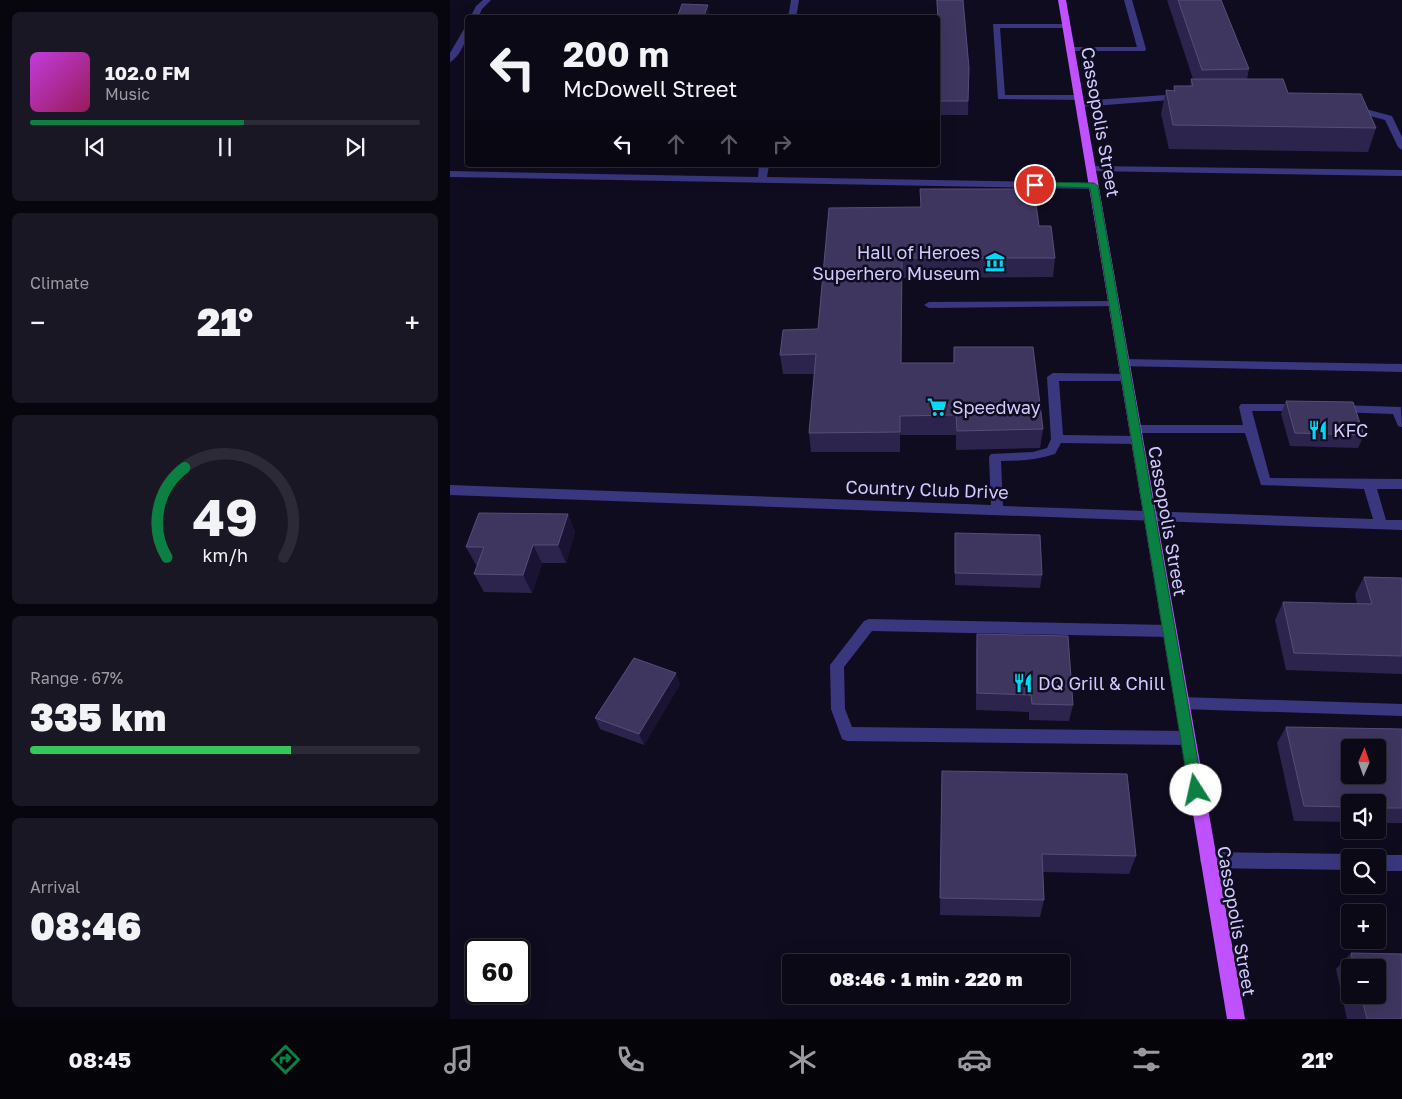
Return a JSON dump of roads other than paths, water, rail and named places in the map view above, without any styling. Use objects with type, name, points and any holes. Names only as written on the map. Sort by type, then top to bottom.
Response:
[{"type":"main road","name":"Cassopolis Street","points":[[1062,0],[1236,1019]]},
{"type":"street","points":[[476,15],[487,0]]},
{"type":"street","points":[[792,15],[795,0]]},
{"type":"street","points":[[1070,49],[1142,49],[1128,0]]},
{"type":"street","points":[[1066,26],[996,26],[1001,97],[1079,101],[1186,97]]},
{"type":"street","points":[[450,60],[465,34]]},
{"type":"street","points":[[1347,107],[1389,118],[1402,147]]},
{"type":"street","points":[[762,179],[764,167]]},
{"type":"street","points":[[1091,169],[1402,173]]},
{"type":"street","points":[[450,174],[1094,186]]},
{"type":"street","points":[[929,305],[1114,304]]},
{"type":"street","points":[[1124,363],[1402,368]]},
{"type":"street","points":[[997,509],[995,457],[1033,456],[1051,450],[1057,439],[1053,377],[1126,377]]},
{"type":"street","points":[[1311,408],[1245,407],[1265,482],[1402,484]]},
{"type":"street","points":[[1330,409],[1397,410],[1402,423]]},
{"type":"street","points":[[1057,439],[1250,429]]},
{"type":"street","points":[[1369,484],[1381,524]]},
{"type":"street","name":"Country Club Drive","points":[[450,490],[1149,514],[1402,525]]},
{"type":"street","points":[[1169,631],[869,625],[837,665],[838,709],[847,734],[1187,738]]},
{"type":"street","points":[[1181,703],[1402,710]]},
{"type":"street","points":[[1208,860],[1341,862]]},
{"type":"street","points":[[1386,863],[1402,863]]},
{"type":"place","name":"Hall of Heroes Superhero Museum","points":[[995,262]]},
{"type":"place","name":"Speedway","points":[[937,407]]},
{"type":"place","name":"KFC","points":[[1318,430]]},
{"type":"place","name":"DQ Grill & Chill","points":[[1023,683]]}]
